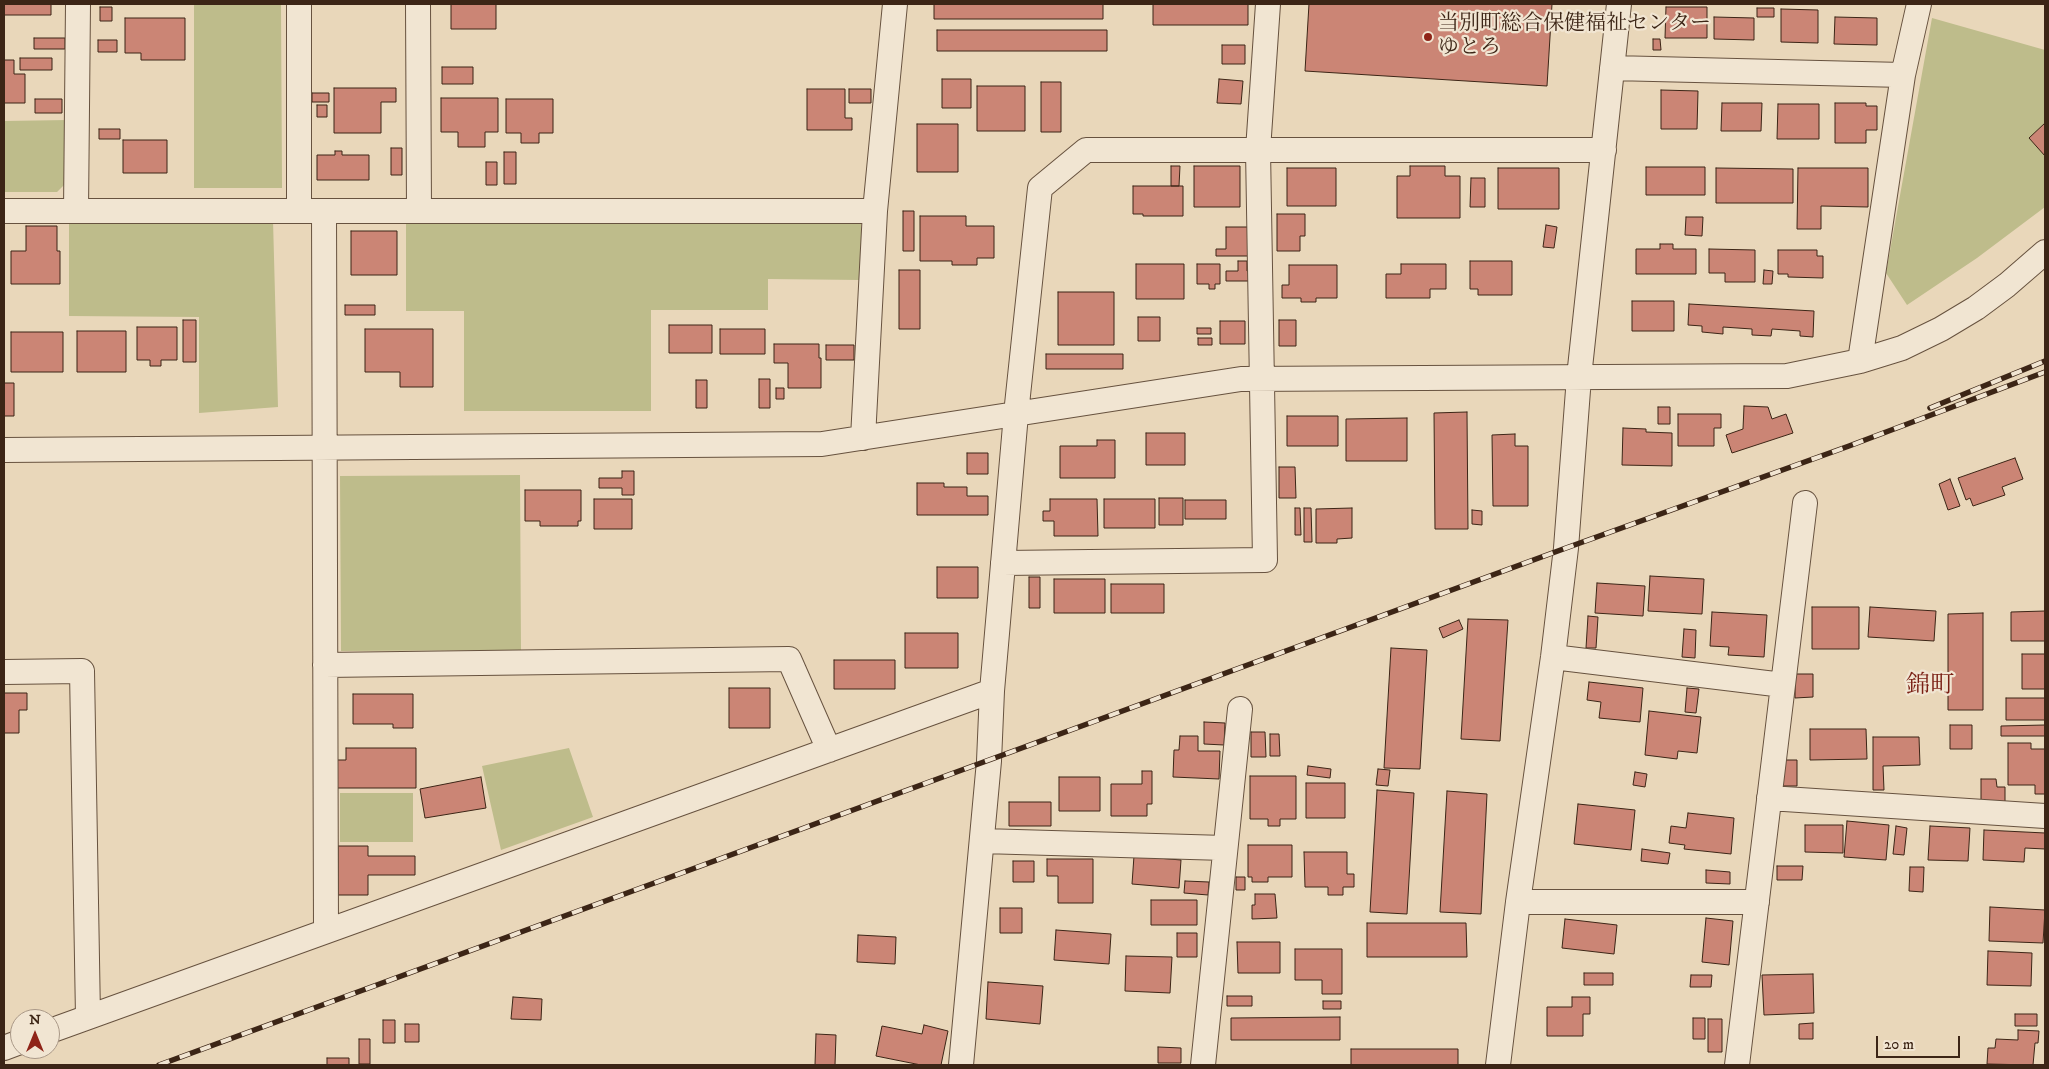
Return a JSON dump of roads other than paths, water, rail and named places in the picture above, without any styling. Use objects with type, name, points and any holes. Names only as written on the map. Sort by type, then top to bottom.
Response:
[{"type":"street","points":[[76,211],[78,4]]},
{"type":"street","points":[[298,4],[299,211]]},
{"type":"street","points":[[418,4],[419,211]]},
{"type":"street","points":[[863,438],[875,211],[895,4]]},
{"type":"street","points":[[1003,564],[1265,560],[1258,150],[1268,4]]},
{"type":"street","points":[[1498,1065],[1566,548],[1579,377],[1619,4]]},
{"type":"street","points":[[1860,361],[1904,75],[1920,4]]},
{"type":"street","points":[[1612,68],[1904,75]]},
{"type":"street","points":[[961,1065],[989,761],[992,692],[1016,414],[1040,188],[1086,150],[1604,150]]},
{"type":"street","points":[[4,211],[875,211]]},
{"type":"street","points":[[324,211],[326,931]]},
{"type":"street","points":[[4,450],[822,444],[1242,378],[1787,376],[1860,361],[1902,348],[1941,329],[1976,308],[2007,285],[2045,252]]},
{"type":"street","points":[[1737,1065],[1805,503]]},
{"type":"street","points":[[1553,657],[1782,685]]},
{"type":"street","points":[[325,665],[789,659],[828,750]]},
{"type":"street","points":[[4,672],[82,671],[88,1016]]},
{"type":"street","points":[[60,1026],[992,692]]},
{"type":"street","points":[[1203,1065],[1240,709]]},
{"type":"street","points":[[1769,798],[2045,816]]},
{"type":"street","points":[[982,841],[1225,848]]},
{"type":"street","points":[[1518,902],[1757,902]]},
{"type":"railway","points":[[1930,408],[2045,361]]},
{"type":"railway","points":[[159,1065],[1566,548],[1849,446],[2045,372]]},
{"type":"place","name":"当別町総合保健福祉センター ゆとろ","points":[[1428,37]]},
{"type":"district","name":"錦町","points":[[1930,687]]}]
